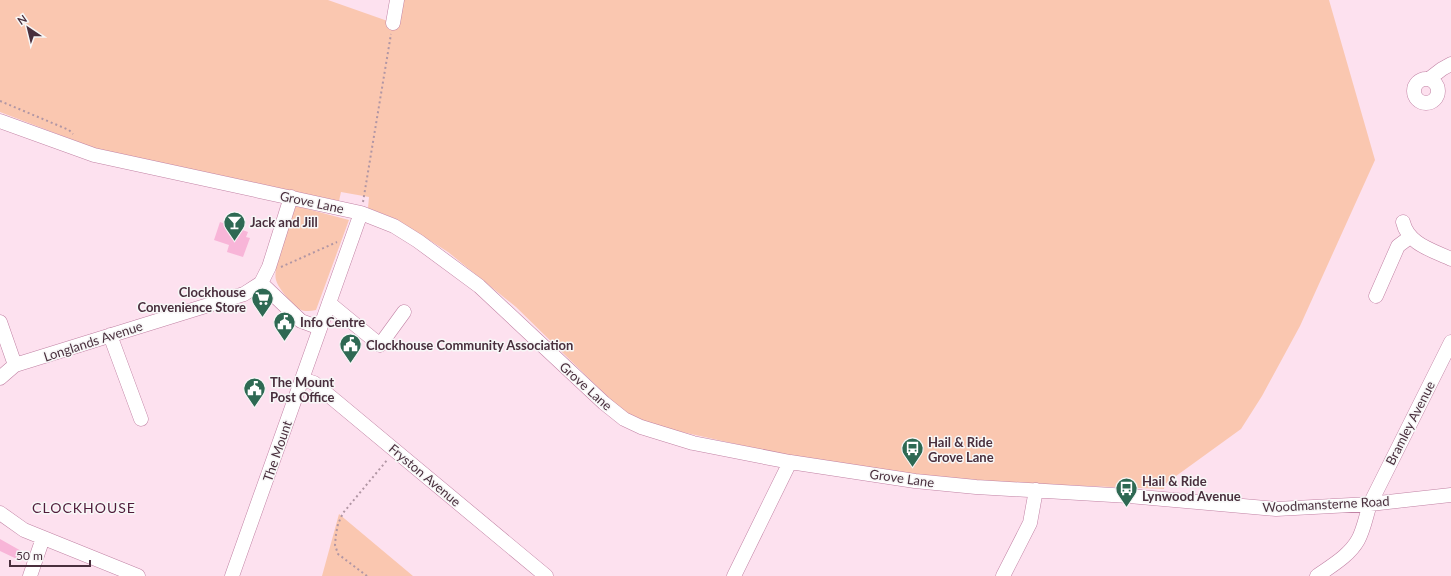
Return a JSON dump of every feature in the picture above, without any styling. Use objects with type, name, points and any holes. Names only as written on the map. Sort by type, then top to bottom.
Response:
[{"type":"street","points":[[392,23],[397,0]]},
{"type":"street","points":[[1428,79],[1451,64]]},
{"type":"street","name":"Grove Lane","points":[[0,121],[94,155],[361,213],[394,226],[418,241],[479,286],[598,398],[624,419],[641,427],[693,443],[790,462],[915,481],[976,487],[1129,496]]},
{"type":"street","name":"Longlands Avenue","points":[[0,378],[15,365],[244,294],[260,283],[269,267],[290,197]]},
{"type":"street","name":"The Mount","points":[[232,576],[361,213]]},
{"type":"street","points":[[1403,222],[1404,229],[1417,243],[1451,258]]},
{"type":"street","points":[[1376,296],[1398,246],[1410,236]]},
{"type":"street","points":[[260,283],[301,321],[320,328]]},
{"type":"street","points":[[329,303],[380,345],[404,312]]},
{"type":"street","points":[[0,322],[15,365]]},
{"type":"street","points":[[110,335],[141,419]]},
{"type":"street","name":"Bramley Avenue","points":[[1317,576],[1345,555],[1358,541],[1370,504],[1451,342]]},
{"type":"street","name":"Fryston Avenue","points":[[302,379],[314,383],[546,576]]},
{"type":"street","points":[[734,576],[790,462]]},
{"type":"street","points":[[1003,576],[1030,523],[1036,490]]},
{"type":"street","name":"Woodmansterne Road","points":[[1129,496],[1276,509],[1370,504],[1451,494]]},
{"type":"street","points":[[0,513],[24,530],[138,576]]},
{"type":"street","points":[[30,576],[43,538]]},
{"type":"path","points":[[361,213],[392,23]]},
{"type":"path","points":[[0,101],[69,130],[75,135]]},
{"type":"path","points":[[269,267],[274,270],[353,235]]},
{"type":"path","points":[[367,576],[338,554],[336,545],[337,529],[343,513],[395,450]]},
{"type":"shaded area","points":[[0,0],[328,0],[399,25],[404,0],[1329,0],[1375,160],[1300,326],[1262,396],[1241,429],[1165,484],[1164,489],[955,482],[790,456],[655,426],[636,420],[614,403],[516,307],[448,252],[396,219],[368,208],[369,197],[341,192],[339,201],[94,148],[0,112]]},
{"type":"shaded area","points":[[296,206],[349,220],[316,310],[312,311],[304,311],[295,306],[282,291],[276,280],[275,273],[279,255]]},
{"type":"shaded area","points":[[339,514],[413,576],[322,576]]},
{"type":"building","name":"Jack and Jill","points":[[220,222],[248,232],[246,237],[250,238],[243,257],[227,252],[229,245],[214,240]]},
{"type":"building","points":[[0,539],[23,552],[19,560],[0,551]]},
{"type":"place","name":"Jack and Jill","points":[[235,242]]},
{"type":"place","name":"Clockhouse Convenience Store","points":[[262,318]]},
{"type":"place","name":"Info Centre","points":[[284,342]]},
{"type":"place","name":"Clockhouse Community Association","points":[[350,364]]},
{"type":"place","name":"The Mount Post Office","points":[[254,408]]},
{"type":"place","name":"Hail & Ride Grove Lane","points":[[912,468]]},
{"type":"place","name":"Hail & Ride Lynwood Avenue","points":[[1127,508]]},
{"type":"district","name":"CLOCKHOUSE","points":[[84,508]]}]
